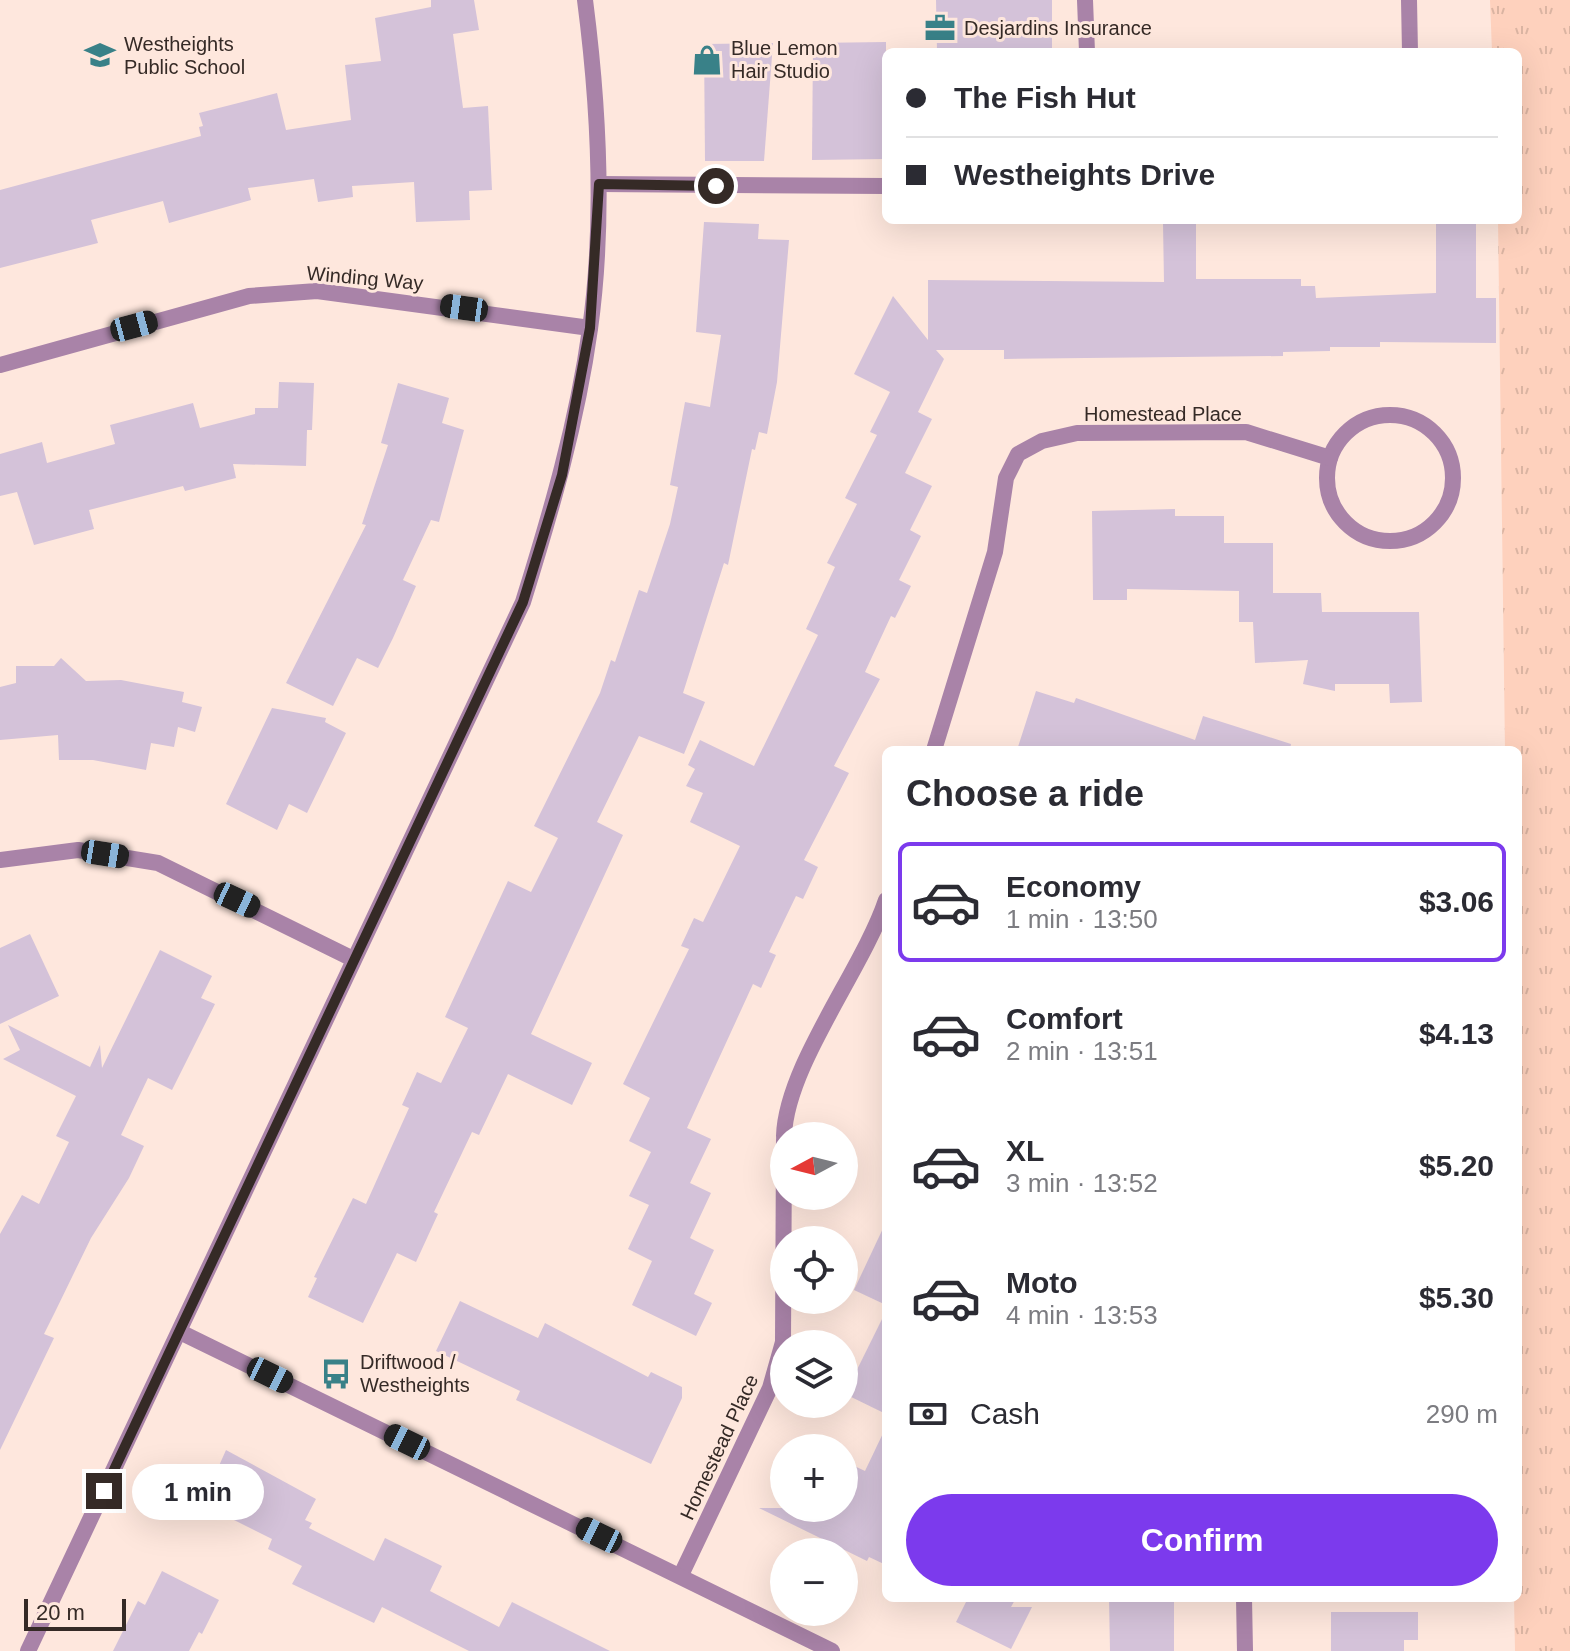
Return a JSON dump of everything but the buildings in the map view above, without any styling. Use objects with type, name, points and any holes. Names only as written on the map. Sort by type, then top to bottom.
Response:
[{"type":"street","points":[[28,1651],[523,602],[562,475],[590,328],[599,184],[585,0]]},
{"type":"street","points":[[1085,0],[1087,48]]},
{"type":"street","points":[[1409,0],[1410,48]]},
{"type":"street","points":[[599,184],[882,186]]},
{"type":"street","name":"Winding Way","points":[[0,365],[249,296],[317,291],[590,328]]},
{"type":"street","points":[[1393,414],[1416,420],[1435,432],[1449,452],[1454,484],[1447,508],[1425,532],[1411,538],[1389,542],[1369,538],[1350,527],[1336,511],[1328,490],[1330,458],[1340,438],[1371,417],[1393,414]]},
{"type":"street","name":"Homestead Place","points":[[935,746],[995,552],[1006,478],[1018,454],[1042,441],[1077,433],[1246,432],[1330,458]]},
{"type":"street","points":[[0,860],[78,850],[158,863],[353,959]]},
{"type":"street","name":"Homestead Place","points":[[785,1122],[802,1072],[882,908]]},
{"type":"street","name":"Homestead Place","points":[[681,1575],[770,1388],[783,1342],[784,1210]]},
{"type":"street","points":[[180,1332],[832,1651]]},
{"type":"street","points":[[1244,1602],[1245,1651]]},
{"type":"green space","points":[[1490,0],[1570,0],[1570,1651],[1515,1651],[1514,1602],[1522,1602],[1522,746],[1505,746],[1498,224],[1522,224],[1522,48],[1492,48]]},
{"type":"place","name":"Desjardins Insurance","points":[[940,28]]},
{"type":"place","name":"Westheights Public School","points":[[100,55]]},
{"type":"place","name":"Blue Lemon Hair Studio","points":[[707,60]]},
{"type":"place","name":"Driftwood / Westheights","points":[[336,1374]]},
{"type":"route","points":[[104,1491],[523,602],[562,475],[590,328],[599,184],[716,186]]}]
